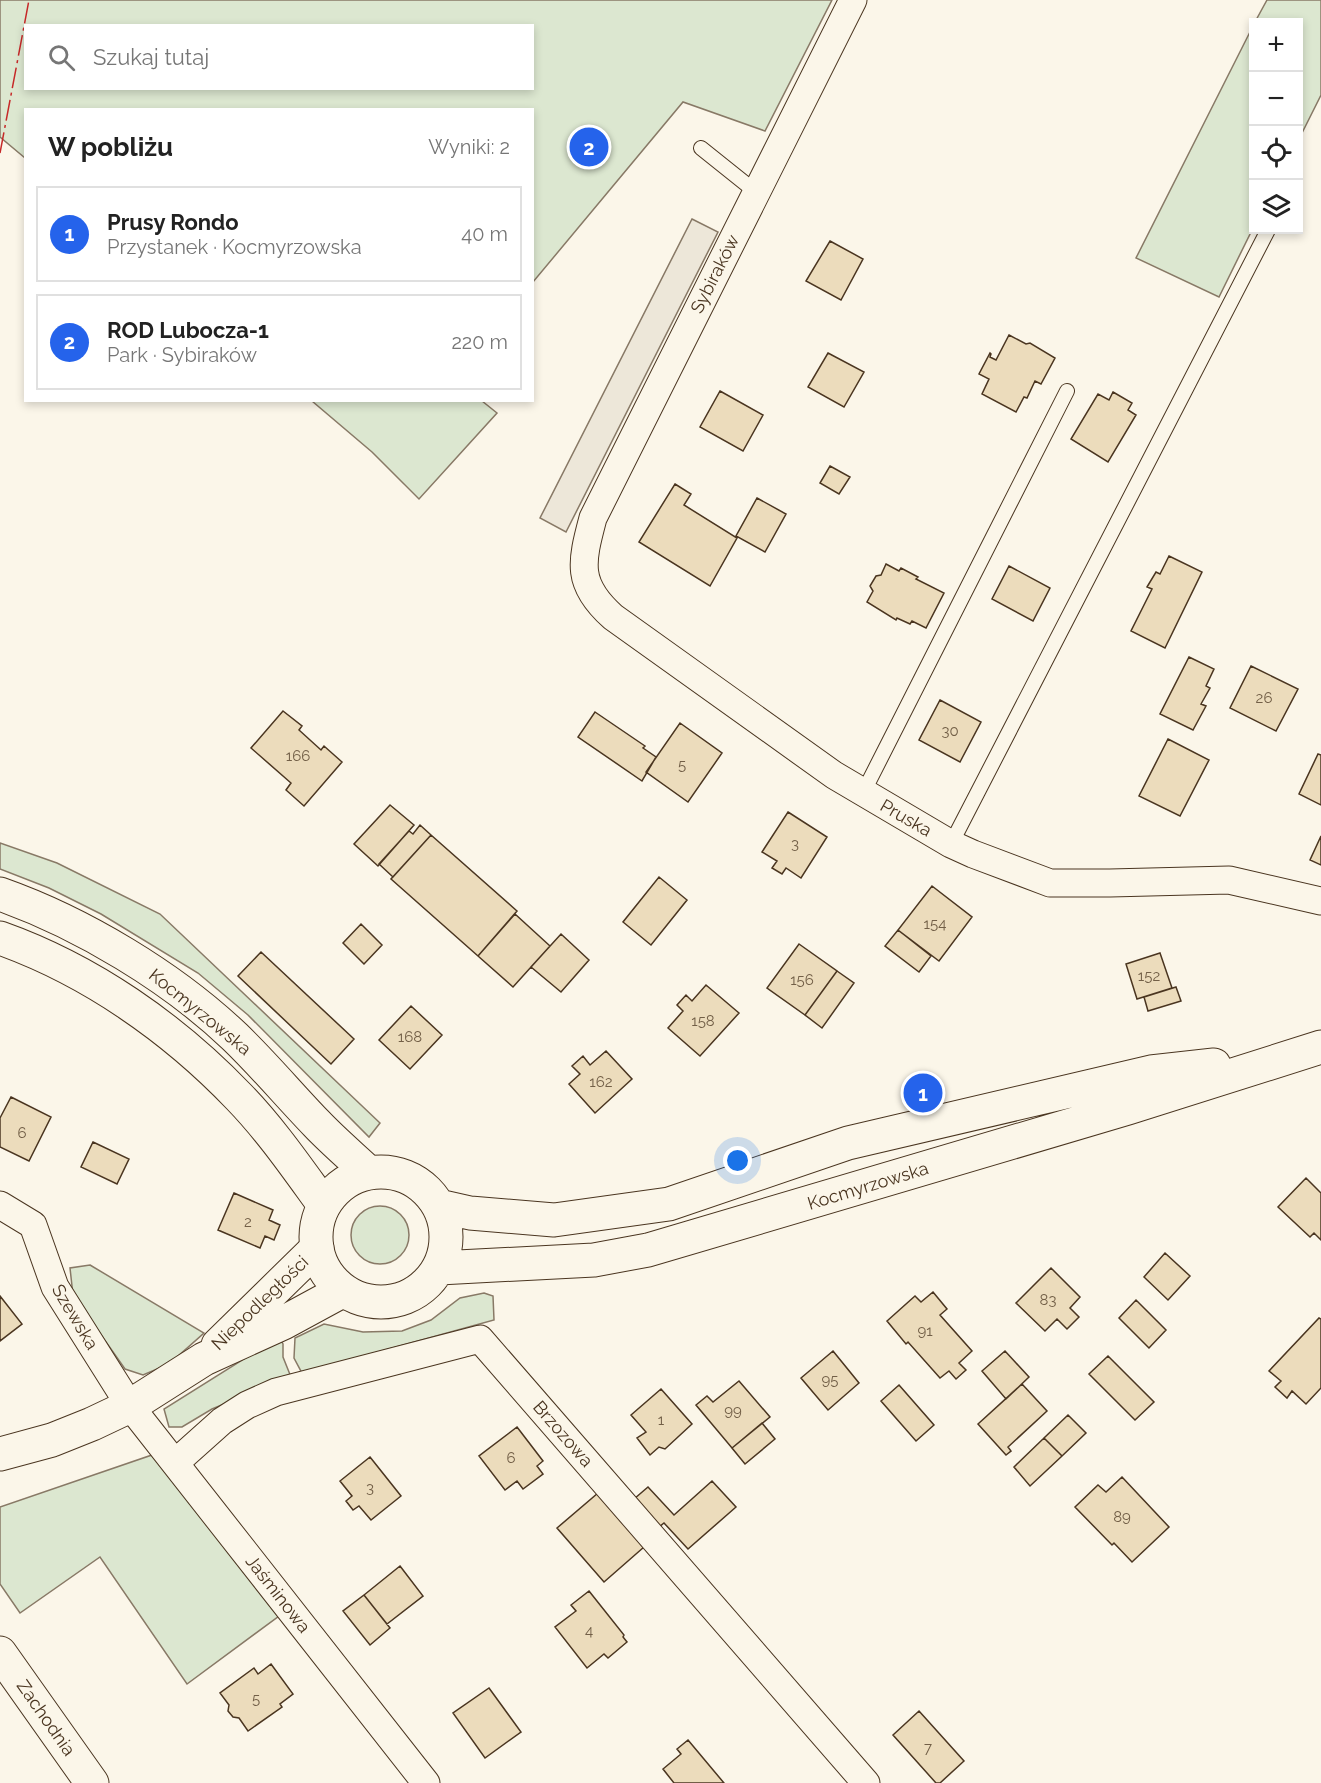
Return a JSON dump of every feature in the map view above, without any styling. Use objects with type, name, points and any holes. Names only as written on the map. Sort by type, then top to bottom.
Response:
[{"type":"main road","name":"Kocmyrzowska","points":[[0,894],[32,906],[125,954],[194,1003],[234,1036],[317,1124],[369,1173]]},
{"type":"main road","name":"Kocmyrzowska","points":[[0,938],[81,975],[140,1011],[196,1054],[240,1098],[277,1141],[324,1205]]},
{"type":"main road","name":"Kocmyrzowska","points":[[439,1268],[583,1260],[648,1250],[1128,1108],[1321,1047]]},
{"type":"main road","name":"Kocmyrzowska","points":[[438,1206],[470,1213],[554,1220],[669,1204],[848,1143],[977,1112],[1151,1072],[1288,1056]]},
{"type":"main road","points":[[369,1173],[389,1173],[409,1178],[426,1190],[438,1206],[445,1225],[446,1246],[439,1268],[429,1282],[412,1295],[392,1302],[372,1302],[342,1291],[323,1267],[317,1248],[317,1227],[324,1205],[342,1185],[369,1173]]},
{"type":"main road","name":"Niepodległości","points":[[204,1359],[317,1248]]},
{"type":"main road","name":"Niepodległości","points":[[0,1454],[52,1440],[130,1406],[204,1359],[283,1323],[342,1291]]},
{"type":"main road","name":"Zachodnia","points":[[0,1653],[92,1783]]},
{"type":"street","name":"Sybiraków","points":[[584,551],[593,518],[853,0]]},
{"type":"street","name":"Pruska","points":[[584,551],[584,571],[589,588],[598,603],[613,617],[834,775],[951,844],[1006,868],[1050,883],[1110,884],[1229,880],[1321,901]]},
{"type":"street","name":"Szewska","points":[[0,1204],[33,1225],[55,1287],[130,1406]]},
{"type":"street","name":"Brzozowa","points":[[175,1463],[222,1421],[247,1405],[276,1392],[480,1339],[866,1783]]},
{"type":"street","name":"Jaśminowa","points":[[130,1406],[426,1783]]},
{"type":"lane","points":[[701,148],[756,192]]},
{"type":"lane","points":[[951,844],[1266,234]]},
{"type":"lane","points":[[863,793],[1066,391]]},
{"type":"green space","points":[[0,0],[832,0],[765,131],[683,102],[534,281],[534,108],[24,108],[24,157],[0,137]]},
{"type":"green space","points":[[1267,0],[1321,0],[1321,95],[1303,131],[1303,18],[1257,18]]},
{"type":"green space","points":[[1249,34],[1250,234],[1219,297],[1136,258]]},
{"type":"green space","points":[[313,402],[483,402],[497,413],[419,499],[372,452]]},
{"type":"green space","points":[[0,843],[57,863],[160,914],[380,1123],[369,1137],[248,1015],[198,973],[101,914],[49,888],[0,869]]},
{"type":"green space","points":[[380,1206],[396,1211],[404,1219],[409,1235],[404,1251],[396,1259],[380,1264],[364,1259],[356,1251],[351,1235],[356,1219],[364,1211]]},
{"type":"green space","points":[[90,1265],[204,1333],[169,1364],[143,1375],[125,1369],[73,1295],[70,1268]]},
{"type":"green space","points":[[484,1293],[493,1296],[494,1320],[302,1373],[294,1358],[295,1338],[324,1324],[363,1332],[402,1331],[431,1320],[460,1298]]},
{"type":"green space","points":[[279,1337],[283,1344],[283,1357],[291,1377],[212,1409],[182,1427],[169,1427],[164,1409]]},
{"type":"green space","points":[[152,1455],[279,1616],[187,1684],[100,1557],[20,1613],[0,1584],[0,1507]]},
{"type":"shaded area","points":[[692,219],[718,232],[566,532],[540,518]]},
{"type":"building","points":[[830,241],[863,259],[841,300],[806,281]]},
{"type":"building","points":[[1009,335],[1026,344],[1030,343],[1055,358],[1041,384],[1035,381],[1027,398],[1024,397],[1016,412],[982,394],[989,379],[979,374],[990,353],[990,357],[996,360]]},
{"type":"building","points":[[828,353],[864,372],[844,407],[808,387]]},
{"type":"building","points":[[720,391],[763,415],[743,451],[700,427]]},
{"type":"building","points":[[1113,392],[1132,403],[1128,410],[1136,415],[1108,462],[1071,439],[1098,394],[1109,400]]},
{"type":"building","points":[[830,466],[850,477],[839,494],[820,483]]},
{"type":"building","points":[[675,484],[691,494],[684,505],[737,538],[710,586],[639,542]]},
{"type":"building","points":[[757,498],[786,514],[765,552],[736,536]]},
{"type":"building","points":[[1169,556],[1202,572],[1165,648],[1131,631],[1152,589],[1147,587],[1156,572],[1160,574]]},
{"type":"building","points":[[886,564],[899,571],[901,568],[918,577],[916,579],[944,593],[926,628],[912,621],[910,624],[897,618],[896,620],[867,602],[873,591],[870,586],[876,576],[881,575]]},
{"type":"building","points":[[1009,566],[1050,588],[1033,621],[992,599]]},
{"type":"building","points":[[1189,657],[1214,669],[1206,686],[1210,688],[1201,704],[1206,706],[1193,730],[1160,714]]},
{"type":"building","points":[[1251,666],[1298,689],[1276,731],[1230,708]]},
{"type":"building","points":[[940,700],[981,722],[960,762],[919,740]]},
{"type":"building","points":[[283,711],[302,726],[299,730],[321,750],[324,746],[342,762],[304,806],[286,790],[291,783],[251,748]]},
{"type":"building","points":[[595,712],[645,746],[643,748],[656,757],[642,781],[578,737]]},
{"type":"building","points":[[680,723],[722,753],[688,802],[646,772]]},
{"type":"building","points":[[1168,739],[1209,760],[1180,816],[1139,796]]},
{"type":"building","points":[[1318,754],[1321,755],[1321,805],[1299,794]]},
{"type":"building","points":[[390,805],[414,825],[378,866],[354,844]]},
{"type":"building","points":[[788,812],[827,837],[801,878],[786,868],[782,874],[772,868],[777,861],[762,852]]},
{"type":"building","points":[[420,825],[431,835],[393,877],[379,864],[409,831],[413,834]]},
{"type":"building","points":[[431,835],[517,911],[478,956],[391,879]]},
{"type":"building","points":[[1321,836],[1321,865],[1310,860]]},
{"type":"building","points":[[659,877],[687,900],[651,945],[623,922]]},
{"type":"building","points":[[932,886],[972,917],[939,961],[898,930]]},
{"type":"building","points":[[515,914],[550,946],[513,987],[478,956]]},
{"type":"building","points":[[361,924],[382,945],[364,964],[343,943]]},
{"type":"building","points":[[898,930],[931,956],[919,972],[885,946]]},
{"type":"building","points":[[561,934],[589,960],[561,992],[531,967]]},
{"type":"building","points":[[799,944],[837,971],[805,1015],[767,988]]},
{"type":"building","points":[[261,952],[354,1039],[331,1064],[238,976]]},
{"type":"building","points":[[1160,953],[1172,988],[1137,999],[1126,964]]},
{"type":"building","points":[[837,971],[854,983],[822,1028],[805,1015]]},
{"type":"building","points":[[706,985],[739,1013],[700,1056],[668,1028],[683,1011],[677,1005],[686,995],[692,1001]]},
{"type":"building","points":[[1176,987],[1181,1001],[1148,1011],[1144,997]]},
{"type":"building","points":[[411,1006],[442,1035],[410,1069],[379,1040]]},
{"type":"building","points":[[606,1051],[632,1079],[595,1113],[569,1084],[580,1074],[572,1066],[583,1056],[590,1065]]},
{"type":"building","points":[[11,1097],[51,1117],[29,1161],[0,1147],[0,1118]]},
{"type":"building","points":[[93,1142],[129,1159],[117,1184],[81,1167]]},
{"type":"building","points":[[1306,1178],[1321,1193],[1321,1240],[1314,1233],[1310,1237],[1278,1207]]},
{"type":"building","points":[[234,1193],[273,1210],[269,1220],[280,1225],[274,1240],[265,1236],[260,1248],[218,1230]]},
{"type":"building","points":[[1165,1253],[1190,1276],[1168,1300],[1144,1277]]},
{"type":"building","points":[[1051,1268],[1080,1297],[1070,1308],[1079,1317],[1067,1329],[1057,1319],[1045,1331],[1016,1303]]},
{"type":"building","points":[[933,1292],[947,1309],[940,1315],[972,1351],[959,1363],[966,1370],[956,1379],[949,1371],[940,1378],[887,1321],[915,1296],[921,1302]]},
{"type":"building","points":[[0,1296],[22,1324],[0,1341]]},
{"type":"building","points":[[1136,1300],[1166,1330],[1149,1348],[1119,1318]]},
{"type":"building","points":[[1319,1318],[1321,1319],[1321,1388],[1306,1404],[1292,1391],[1287,1398],[1275,1387],[1281,1381],[1269,1371]]},
{"type":"building","points":[[833,1351],[859,1383],[828,1410],[801,1378]]},
{"type":"building","points":[[1005,1351],[1029,1377],[1006,1399],[982,1371]]},
{"type":"building","points":[[1108,1356],[1154,1402],[1135,1420],[1089,1374]]},
{"type":"building","points":[[739,1381],[770,1417],[732,1448],[696,1405],[707,1396],[713,1402]]},
{"type":"building","points":[[1022,1384],[1047,1411],[1008,1447],[1011,1451],[1006,1455],[978,1424]]},
{"type":"building","points":[[899,1385],[934,1425],[916,1441],[881,1401]]},
{"type":"building","points":[[661,1389],[692,1424],[665,1449],[659,1447],[650,1455],[637,1438],[646,1432],[631,1415]]},
{"type":"building","points":[[1068,1415],[1086,1433],[1062,1456],[1044,1438]]},
{"type":"building","points":[[762,1423],[775,1439],[745,1464],[732,1448]]},
{"type":"building","points":[[517,1427],[543,1461],[537,1466],[543,1474],[523,1489],[517,1481],[505,1490],[479,1456]]},
{"type":"building","points":[[1044,1438],[1062,1456],[1030,1486],[1014,1467]]},
{"type":"building","points":[[370,1457],[401,1496],[371,1520],[359,1506],[353,1510],[346,1501],[352,1496],[340,1481]]},
{"type":"building","points":[[1122,1477],[1169,1527],[1132,1562],[1075,1507],[1098,1485],[1106,1492]]},
{"type":"building","points":[[712,1481],[736,1507],[688,1549],[664,1523],[659,1527],[634,1499],[648,1487],[674,1515]]},
{"type":"building","points":[[598,1493],[644,1547],[604,1582],[557,1528]]},
{"type":"building","points":[[400,1566],[423,1596],[387,1624],[364,1595]]},
{"type":"building","points":[[589,1591],[627,1642],[608,1658],[604,1654],[587,1668],[555,1627],[576,1611],[571,1605]]},
{"type":"building","points":[[364,1595],[390,1628],[370,1645],[343,1611]]},
{"type":"building","points":[[271,1664],[293,1694],[280,1704],[282,1707],[248,1731],[239,1718],[233,1717],[228,1711],[229,1705],[220,1693],[254,1668],[258,1674]]},
{"type":"building","points":[[489,1688],[521,1732],[485,1758],[453,1713]]},
{"type":"building","points":[[919,1711],[964,1761],[940,1783],[936,1783],[893,1735]]},
{"type":"building","points":[[688,1740],[724,1783],[674,1783],[663,1769],[681,1754],[677,1749]]},
{"type":"power","points":[[24,24],[29,0]]},
{"type":"power","points":[[0,153],[24,26]]},
{"type":"place","name":"ROD Lubocza-1","points":[[589,147]]},
{"type":"place","name":"Prusy Rondo","points":[[923,1093]]}]
